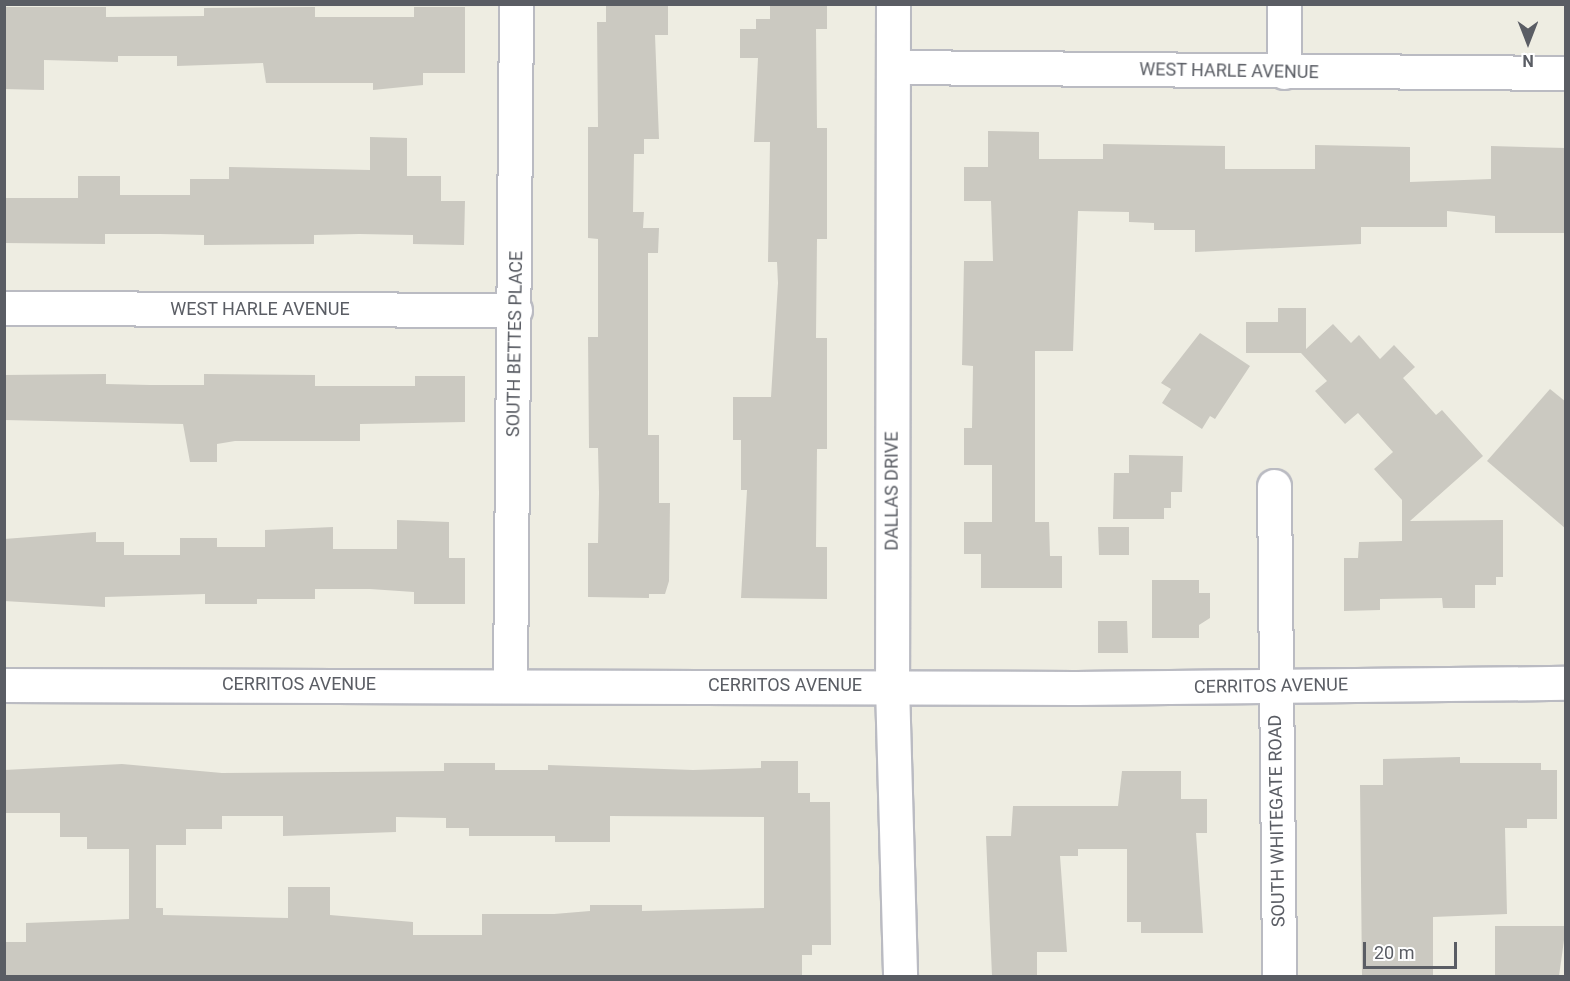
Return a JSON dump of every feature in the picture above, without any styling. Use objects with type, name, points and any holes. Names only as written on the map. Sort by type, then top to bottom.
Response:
[{"type":"street","name":"SOUTH BETTES PLACE","points":[[510,683],[516,4]]},
{"type":"street","name":"DALLAS DRIVE","points":[[893,4],[892,686],[900,976]]},
{"type":"street","points":[[1284,4],[1284,72]]},
{"type":"street","name":"WEST HARLE AVENUE","points":[[892,67],[1566,73]]},
{"type":"street","name":"WEST HARLE AVENUE","points":[[4,308],[515,310]]},
{"type":"street","name":"SOUTH WHITEGATE ROAD","points":[[1274,486],[1279,976]]},
{"type":"street","name":"CERRITOS AVENUE","points":[[4,686],[510,683],[1275,686],[1566,682]]},
{"type":"building","points":[[606,4],[668,4],[668,35],[655,35],[659,139],[644,139],[644,154],[634,154],[633,212],[644,212],[643,228],[659,228],[658,253],[648,253],[648,435],[659,435],[659,503],[670,503],[669,581],[665,594],[649,594],[649,598],[588,597],[588,543],[598,543],[599,493],[598,448],[589,448],[588,337],[598,337],[598,239],[588,238],[588,127],[598,127],[597,22],[606,22]]},
{"type":"building","points":[[770,4],[827,4],[827,29],[816,29],[817,128],[827,128],[827,239],[817,239],[816,338],[827,338],[827,449],[817,449],[816,547],[827,547],[827,599],[741,598],[747,490],[741,490],[741,440],[733,440],[733,397],[771,397],[778,283],[777,262],[768,262],[770,142],[754,142],[758,58],[740,58],[740,29],[756,29],[756,19],[770,19]]},
{"type":"building","points":[[4,7],[106,7],[106,17],[204,16],[204,8],[315,7],[315,17],[414,17],[414,7],[465,7],[465,73],[423,73],[423,85],[373,90],[373,83],[266,83],[263,63],[177,66],[177,56],[118,56],[118,62],[44,60],[44,90],[4,89]]},
{"type":"building","points":[[988,131],[1039,132],[1039,159],[1103,159],[1103,144],[1225,146],[1225,169],[1315,169],[1315,145],[1410,147],[1410,182],[1491,179],[1491,146],[1566,148],[1566,233],[1495,233],[1495,216],[1447,211],[1447,227],[1361,227],[1361,244],[1195,252],[1195,230],[1154,230],[1154,223],[1129,222],[1129,212],[1078,211],[1073,351],[1035,351],[1035,522],[1049,522],[1050,556],[1062,556],[1062,588],[981,588],[981,554],[964,554],[964,522],[992,522],[992,465],[964,465],[964,428],[972,428],[973,366],[962,365],[964,261],[993,261],[991,201],[964,201],[964,167],[988,167]]},
{"type":"building","points":[[370,137],[407,138],[407,176],[441,176],[441,201],[465,201],[464,245],[413,244],[413,235],[359,234],[314,235],[314,244],[204,245],[204,235],[160,234],[105,234],[105,244],[4,243],[4,198],[78,198],[78,176],[120,176],[120,195],[190,195],[190,179],[229,179],[229,167],[370,170]]},
{"type":"building","points":[[1278,308],[1306,308],[1306,349],[1333,324],[1351,343],[1359,335],[1380,359],[1394,345],[1415,367],[1403,378],[1436,415],[1442,410],[1483,456],[1410,521],[1503,520],[1503,577],[1496,577],[1496,585],[1475,585],[1475,608],[1443,608],[1442,598],[1380,599],[1380,610],[1344,611],[1344,558],[1358,558],[1359,542],[1402,541],[1402,500],[1374,469],[1393,452],[1358,413],[1345,424],[1315,391],[1327,381],[1301,353],[1246,353],[1246,322],[1278,322]]},
{"type":"building","points":[[1200,333],[1250,366],[1215,419],[1210,416],[1202,429],[1162,403],[1171,389],[1161,383]]},
{"type":"building","points":[[106,374],[106,384],[150,385],[204,385],[204,374],[315,375],[315,386],[415,386],[415,376],[465,376],[465,422],[360,424],[360,441],[235,441],[217,444],[217,462],[190,462],[183,424],[4,420],[4,375]]},
{"type":"building","points":[[1550,389],[1566,402],[1566,529],[1487,461]]},
{"type":"building","points":[[1129,455],[1183,456],[1182,492],[1171,492],[1171,508],[1164,508],[1164,519],[1113,519],[1114,473],[1129,473]]},
{"type":"building","points":[[397,520],[449,522],[449,558],[465,558],[465,604],[414,604],[414,592],[370,589],[315,589],[315,599],[257,599],[257,604],[205,604],[205,594],[105,597],[105,607],[4,601],[4,539],[96,532],[96,542],[124,542],[124,555],[180,555],[180,538],[217,538],[217,547],[265,547],[265,530],[333,527],[333,549],[397,549]]},
{"type":"building","points":[[1098,527],[1129,527],[1129,555],[1099,555]]},
{"type":"building","points":[[1152,580],[1199,580],[1199,593],[1210,593],[1210,618],[1199,625],[1199,638],[1152,638]]},
{"type":"building","points":[[1098,621],[1127,621],[1128,653],[1098,653]]},
{"type":"building","points":[[1460,757],[1460,763],[1541,763],[1541,770],[1557,770],[1557,819],[1527,819],[1527,828],[1505,828],[1507,914],[1433,917],[1433,976],[1362,976],[1360,785],[1383,785],[1383,759]]},
{"type":"building","points":[[761,761],[798,761],[798,793],[810,793],[810,802],[830,802],[831,945],[812,945],[812,955],[802,955],[802,976],[4,976],[4,942],[26,942],[26,923],[129,919],[129,849],[87,849],[87,837],[60,837],[60,813],[4,813],[4,770],[122,764],[222,773],[444,771],[444,763],[495,763],[495,770],[548,770],[548,765],[693,770],[761,768]],"holes":[[[222,816],[283,816],[283,836],[396,832],[396,817],[446,818],[446,828],[469,828],[469,836],[555,836],[555,842],[610,842],[610,816],[764,817],[764,908],[642,911],[642,905],[590,905],[590,911],[554,914],[482,914],[482,935],[413,935],[413,922],[330,915],[330,887],[288,887],[288,918],[163,915],[163,908],[156,908],[156,845],[186,845],[186,829],[222,829]]]},
{"type":"building","points":[[1122,771],[1181,771],[1181,799],[1207,799],[1207,833],[1196,833],[1203,933],[1141,933],[1141,922],[1127,922],[1127,849],[1078,849],[1078,856],[1060,856],[1067,952],[1037,952],[1037,976],[992,976],[986,836],[1011,836],[1013,806],[1118,806]]},
{"type":"building","points":[[1495,926],[1566,926],[1559,976],[1495,976]]}]
